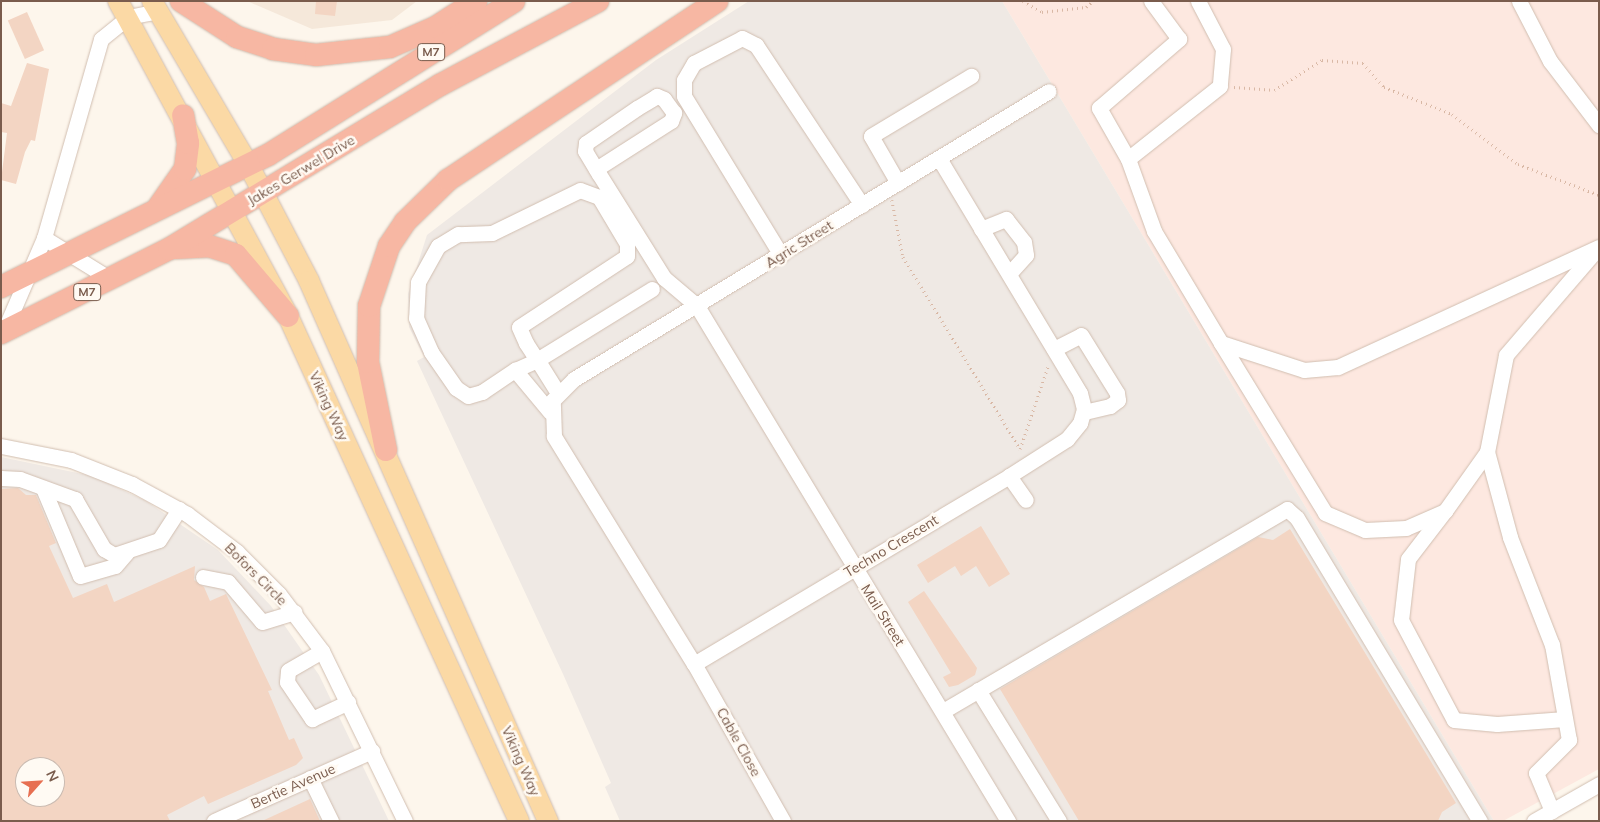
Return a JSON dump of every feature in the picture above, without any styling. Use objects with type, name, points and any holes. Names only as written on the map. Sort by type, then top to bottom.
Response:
[{"type":"highway","points":[[181,1],[237,37],[273,49],[316,55],[356,54],[398,44],[476,1]]},
{"type":"highway","name":"M7","points":[[1,287],[150,217],[249,166],[514,1]]},
{"type":"highway","points":[[386,450],[368,362],[369,306],[389,246],[409,216],[455,176],[717,1]]},
{"type":"highway","name":"Jakes Gerwel Drive","points":[[3,332],[112,280],[169,249],[440,85],[598,3]]},
{"type":"highway","points":[[150,217],[184,172],[188,150],[183,115]]},
{"type":"highway","points":[[169,249],[205,246],[232,253],[257,275],[288,316]]},
{"type":"main road","name":"Viking Way","points":[[156,6],[264,193],[386,450],[548,821]]},
{"type":"main road","name":"Viking Way","points":[[123,9],[183,115],[288,316],[519,821]]},
{"type":"street","points":[[1151,1],[1179,39],[1099,108],[1128,159],[1154,230],[1325,513],[1365,530],[1406,528],[1445,511]]},
{"type":"street","points":[[1128,159],[1220,86],[1224,49],[1198,1]]},
{"type":"street","points":[[1519,1],[1550,61],[1599,125]]},
{"type":"street","points":[[3,332],[31,273],[44,238],[97,47],[123,9],[156,6]]},
{"type":"street","points":[[781,255],[684,96],[684,80],[694,63],[742,38],[756,45],[862,205]]},
{"type":"street","points":[[894,186],[871,136],[971,76]]},
{"type":"street","name":"Agric Street","points":[[554,402],[697,306],[1049,91]]},
{"type":"street","name":"Mail Street","points":[[596,169],[671,121],[674,113],[664,99],[657,96],[586,143],[585,151],[596,169],[664,278],[697,306],[1008,821]]},
{"type":"street","points":[[939,158],[1080,393],[1084,412],[1110,406],[1118,400],[1117,393],[1081,335],[1054,349]]},
{"type":"street","points":[[652,289],[537,360],[515,370],[482,392],[461,393],[420,332],[414,308],[418,282],[430,256],[450,238],[492,233],[564,196],[590,191],[599,196],[627,244],[626,256],[523,321],[520,334],[537,360],[554,402],[554,436],[694,664]]},
{"type":"street","points":[[982,229],[1006,219],[1024,242],[1026,255],[1009,274]]},
{"type":"street","points":[[44,238],[73,254],[112,280]]},
{"type":"street","points":[[1221,343],[1304,370],[1338,367],[1598,250]]},
{"type":"street","points":[[1565,719],[1496,724],[1454,720],[1400,620],[1408,559],[1487,452],[1506,355],[1598,250]]},
{"type":"street","points":[[515,370],[554,402]]},
{"type":"street","name":"Techno Crescent","points":[[694,664],[1008,476],[1067,438],[1084,412]]},
{"type":"street","name":"Bofors Circle","points":[[1,446],[86,465],[179,509],[237,552],[294,612],[322,651],[405,821]]},
{"type":"street","points":[[1487,452],[1510,537],[1552,645],[1569,740],[1536,773],[1552,811]]},
{"type":"street","points":[[1008,476],[1026,500]]},
{"type":"street","points":[[1,478],[43,488],[81,504],[107,552],[127,552],[159,540],[179,509]]},
{"type":"street","points":[[43,488],[80,576],[115,566],[127,552]]},
{"type":"street","points":[[943,711],[1287,509],[1298,518],[1480,821]]},
{"type":"street","points":[[203,577],[228,582],[262,622],[294,612]]},
{"type":"street","points":[[322,651],[288,671],[288,682],[312,720],[348,702]]},
{"type":"street","name":"Cable Close","points":[[694,664],[783,821]]},
{"type":"street","points":[[978,690],[1059,821]]},
{"type":"street","name":"Bertie Avenue","points":[[214,821],[372,751]]},
{"type":"street","points":[[310,778],[331,821]]},
{"type":"street","points":[[1534,821],[1599,784]]},
{"type":"path","points":[[1023,1],[1042,12],[1086,7],[1093,1]]},
{"type":"path","points":[[1220,86],[1274,90],[1322,60],[1363,63],[1384,87],[1452,114],[1518,164],[1599,195]]},
{"type":"path","points":[[894,186],[903,257],[1020,449],[1054,349]]},
{"type":"shaded area","points":[[247,1],[417,1],[392,20],[312,29]]},
{"type":"shaded area","points":[[749,1],[1002,1],[1494,821],[620,821],[605,787],[611,783],[563,674],[417,361],[424,357],[409,327],[408,294],[427,235],[656,60]]},
{"type":"shaded area","points":[[1002,1],[1599,1],[1599,769],[1503,821],[1494,821]]},
{"type":"shaded area","points":[[1,457],[92,476],[146,501],[218,550],[271,606],[319,675],[389,821],[1,821]]},
{"type":"building","points":[[316,1],[337,1],[335,16],[315,14]]},
{"type":"building","points":[[27,12],[44,50],[25,59],[8,21]]},
{"type":"building","points":[[27,63],[49,69],[35,141],[31,140],[25,152],[16,184],[1,180],[7,133],[1,132],[1,103],[11,106]]},
{"type":"building","points":[[18,488],[26,495],[36,495],[56,543],[49,546],[73,598],[107,584],[114,602],[195,566],[194,580],[204,587],[210,601],[226,594],[272,690],[268,691],[289,740],[294,738],[303,758],[296,765],[208,804],[204,796],[167,815],[170,821],[1,821],[1,489]]},
{"type":"building","points":[[981,526],[1010,574],[989,587],[976,566],[961,576],[955,566],[928,583],[917,565]]},
{"type":"building","points":[[1290,529],[1456,803],[1442,812],[1438,821],[1079,821],[1000,689],[1258,537],[1273,540]]},
{"type":"building","points":[[924,591],[977,668],[975,675],[958,685],[949,687],[943,677],[951,673],[908,602]]},
{"type":"building","points":[[310,799],[320,821],[262,821]]}]
